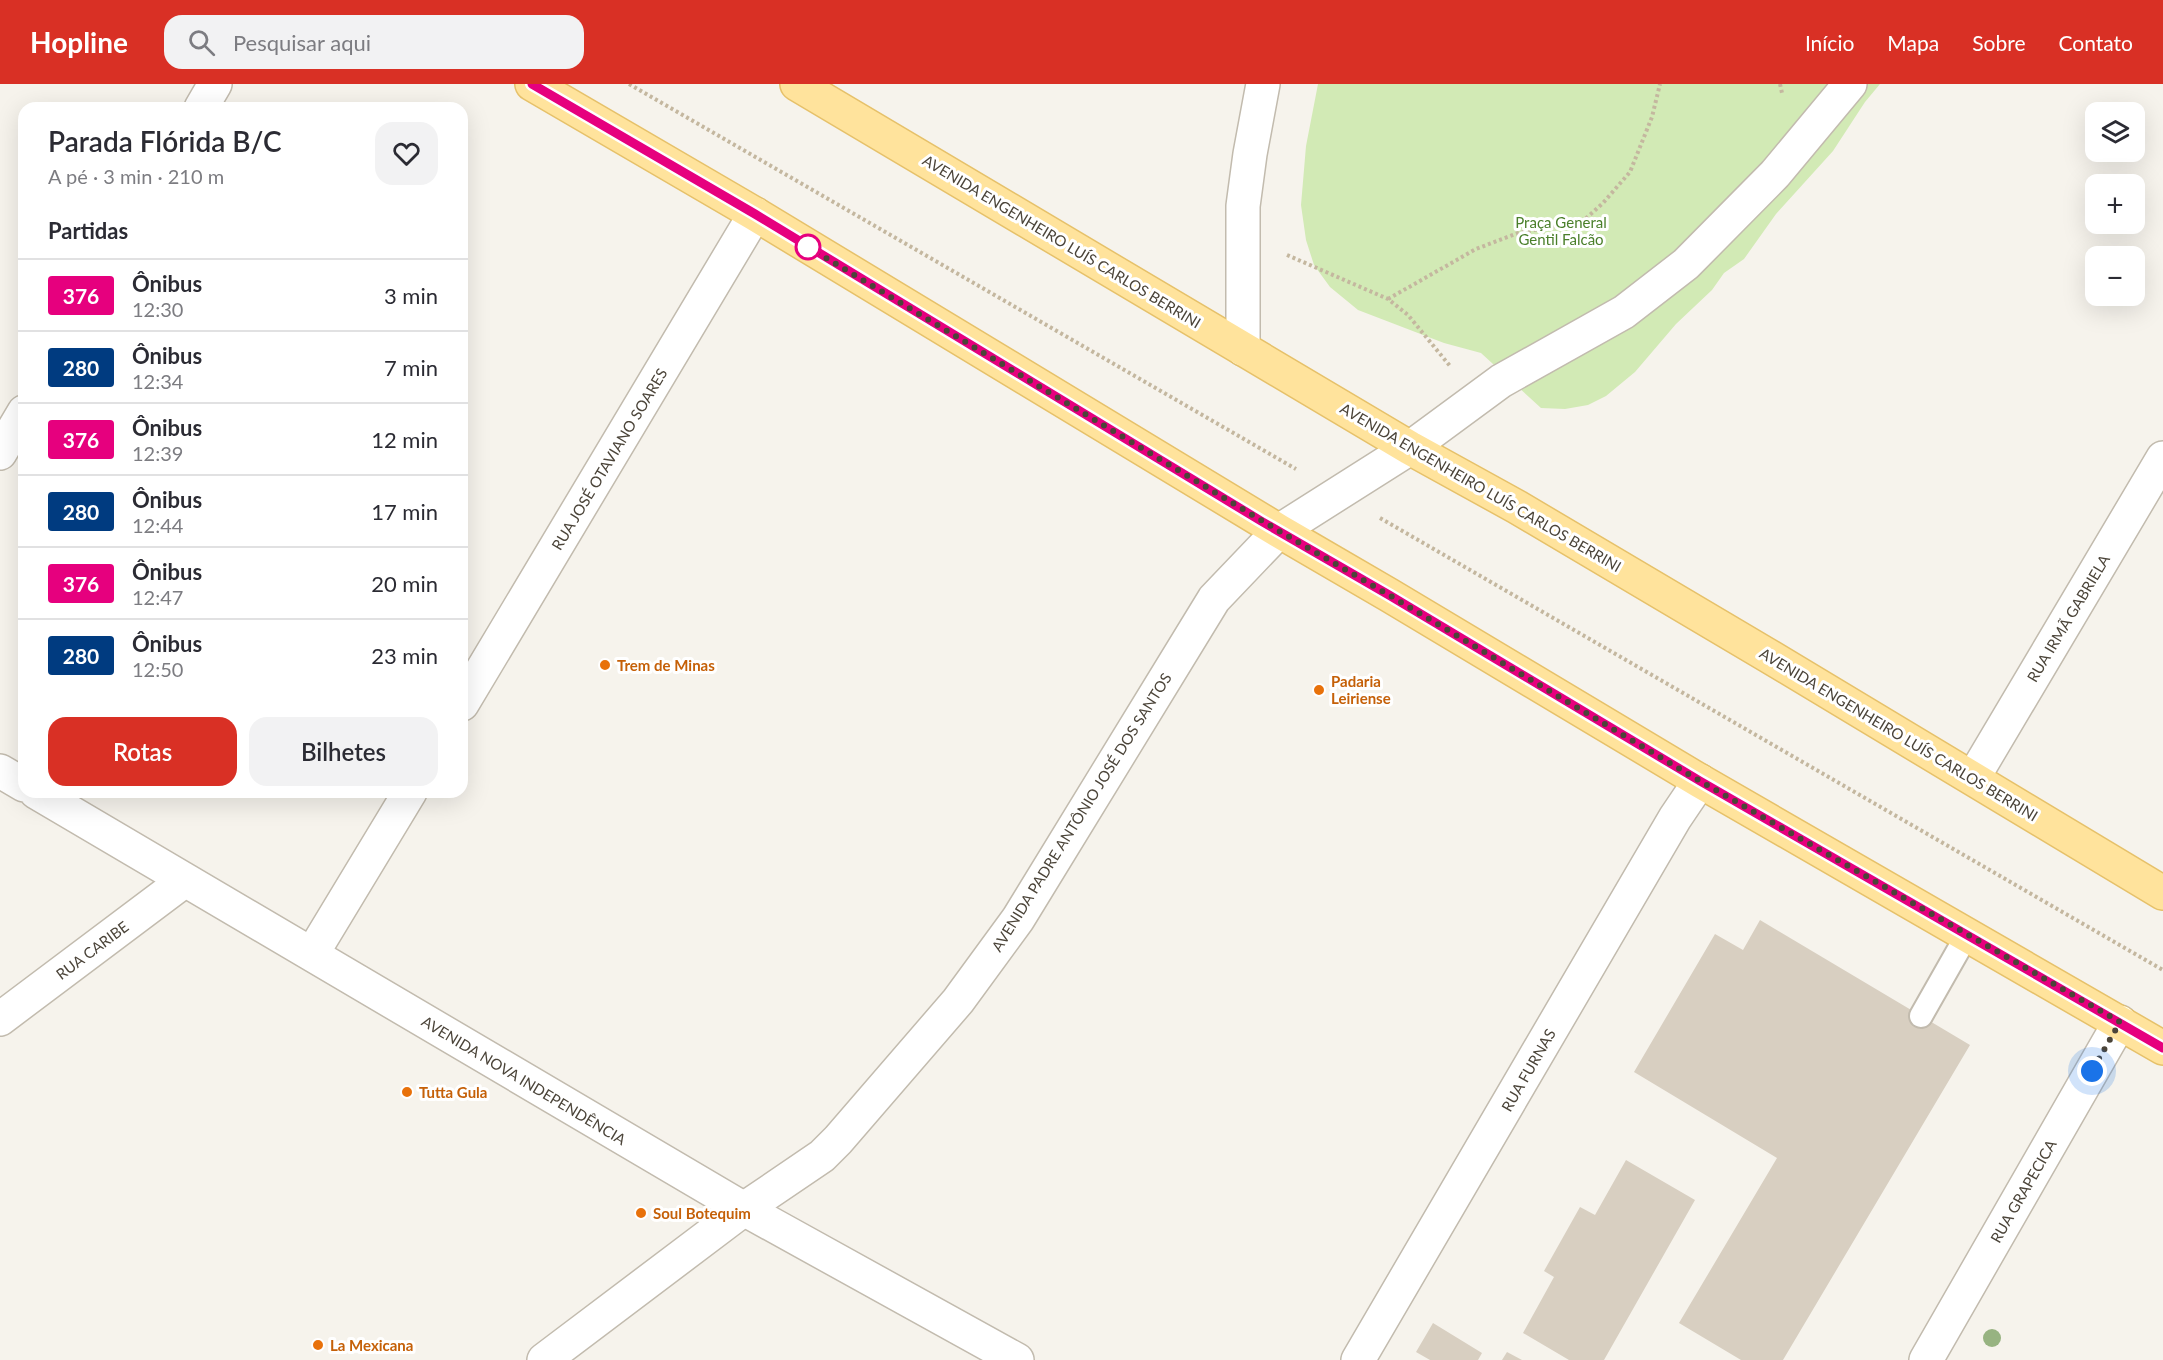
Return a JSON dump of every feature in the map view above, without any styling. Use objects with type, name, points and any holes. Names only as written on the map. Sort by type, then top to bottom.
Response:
[{"type":"main road","points":[[532,84],[755,214],[1279,531],[1700,781],[2163,1048]]},
{"type":"main road","name":"AVENIDA ENGENHEIRO LUÍS CARLOS BERRINI","points":[[797,84],[1410,448],[1538,519],[2163,893]]},
{"type":"street","points":[[204,102],[215,84]]},
{"type":"street","points":[[1243,349],[1241,236],[1243,206],[1263,84]]},
{"type":"street","points":[[1279,531],[1410,448],[1501,381],[1624,312],[1686,264],[1775,174],[1850,84]]},
{"type":"street","name":"RUA JOSÉ OTAVIANO SOARES","points":[[468,695],[755,214]]},
{"type":"street","points":[[0,453],[18,422]]},
{"type":"street","name":"RUA IRMÃ GABRIELA","points":[[1973,778],[2163,458]]},
{"type":"street","name":"AVENIDA PADRE ANTÔNIO JOSÉ DOS SANTOS","points":[[544,1360],[744,1209],[822,1156],[838,1140],[958,1001],[1018,919],[1214,599],[1279,531]]},
{"type":"street","points":[[0,771],[18,782]]},
{"type":"street","name":"RUA FURNAS","points":[[1358,1360],[1700,781]]},
{"type":"street","name":"AVENIDA NOVA INDEPENDÊNCIA","points":[[46,798],[744,1209],[1017,1360]]},
{"type":"street","points":[[312,954],[406,798]]},
{"type":"street","name":"RUA CARIBE","points":[[0,1019],[185,880]]},
{"type":"street","name":"RUA GRAPECICA","points":[[1926,1360],[2120,1022]]},
{"type":"lane","points":[[1920,1016],[1967,935]]},
{"type":"path","points":[[629,84],[2163,970]]},
{"type":"path","points":[[1388,299],[1476,249],[1518,233],[1582,221],[1603,203],[1630,172],[1652,117],[1660,84]]},
{"type":"path","points":[[1780,84],[1782,93]]},
{"type":"path","points":[[1241,236],[1388,299],[1408,315],[1478,399]]},
{"type":"green space","name":"Praça General Gentil Falcão","points":[[1318,84],[1880,84],[1865,102],[1833,151],[1776,214],[1744,259],[1724,273],[1712,290],[1676,324],[1635,372],[1606,396],[1588,405],[1565,409],[1541,408],[1481,353],[1444,343],[1358,310],[1330,287],[1314,265],[1306,240],[1301,205],[1306,146]]},
{"type":"building","points":[[1760,920],[1970,1045],[1783,1360],[1741,1360],[1679,1323],[1777,1158],[1634,1072],[1715,934],[1743,950]]},
{"type":"building","points":[[1626,1160],[1695,1200],[1604,1360],[1569,1360],[1523,1333],[1554,1277],[1544,1271],[1580,1207],[1595,1215]]},
{"type":"building","points":[[1433,1323],[1482,1353],[1478,1360],[1430,1360],[1416,1352]]},
{"type":"building","points":[[1507,1352],[1522,1360],[1502,1360]]},
{"type":"bus line","name":"376","points":[[532,84],[755,214],[1261,521],[1700,781],[2163,1048]]},
{"type":"place","name":"Trem de Minas","points":[[605,665]]},
{"type":"place","name":"Padaria Leiriense","points":[[1319,690]]},
{"type":"place","name":"Tutta Gula","points":[[407,1092]]},
{"type":"place","name":"Soul Botequim","points":[[641,1213]]},
{"type":"place","name":"La Mexicana","points":[[318,1345]]},
{"type":"route","points":[[808,247],[1700,781],[2120,1022],[2092,1071]]}]
